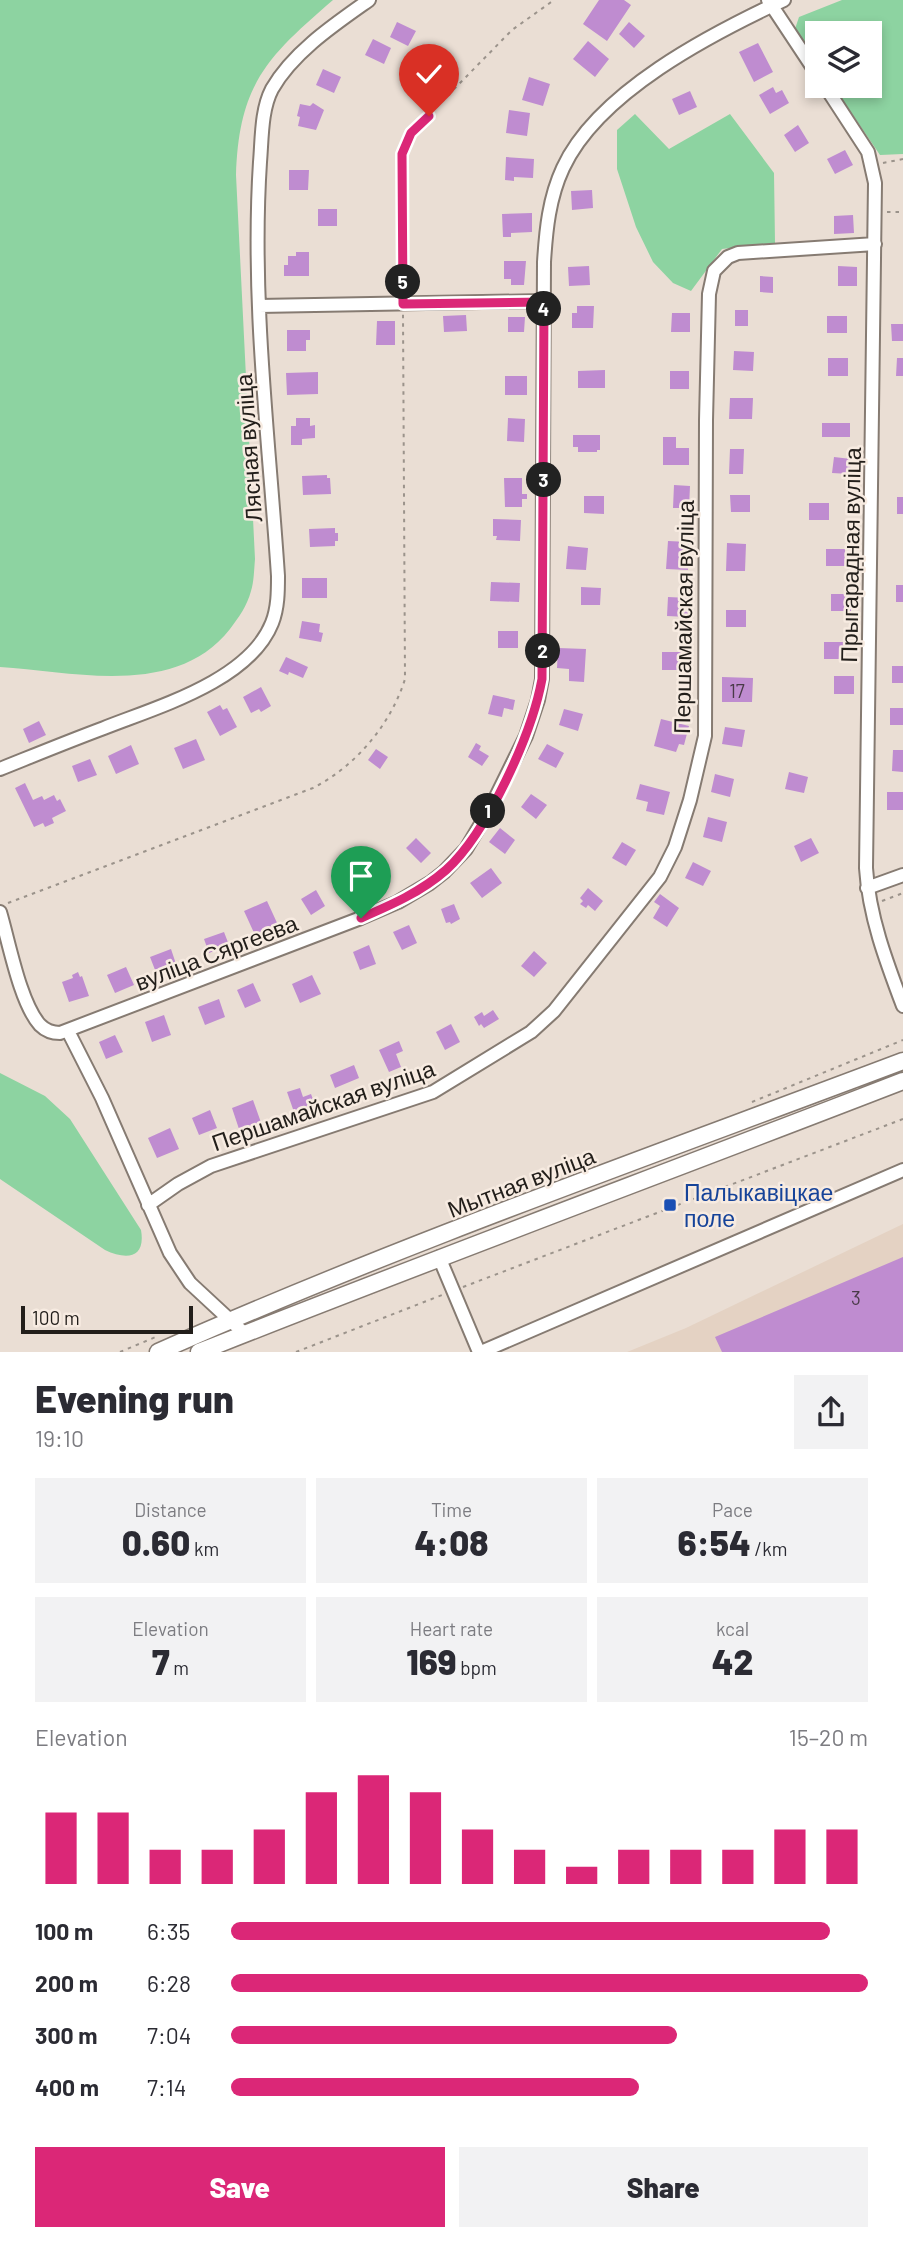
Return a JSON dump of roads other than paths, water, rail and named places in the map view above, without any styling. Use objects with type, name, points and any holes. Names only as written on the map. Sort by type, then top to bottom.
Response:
[{"type":"main road","name":"Мытная вуліца","points":[[158,1352],[229,1320],[478,1222],[903,1060]]},
{"type":"main road","name":"Мытная вуліца","points":[[199,1352],[439,1257],[578,1207],[903,1080]]},
{"type":"street","name":"Лясная вуліца","points":[[0,769],[207,686],[239,664],[264,638],[272,623],[277,602],[278,576],[259,306],[259,186],[264,118],[271,91],[282,75],[304,51],[369,0]]},
{"type":"street","name":"вуліца Сяргеева","points":[[68,1031],[398,902],[444,872],[473,837],[526,736],[542,679],[545,240],[551,201],[564,166],[582,138],[620,99],[650,75],[770,3],[785,0]]},
{"type":"street","points":[[770,3],[805,56]]},
{"type":"street","points":[[833,98],[861,139],[872,166],[875,244]]},
{"type":"street","name":"Прыгарадная вуліца","points":[[875,244],[866,868],[867,888],[885,958],[903,1006]]},
{"type":"street","name":"Першамайская вуліца","points":[[148,1205],[211,1166],[446,1086],[544,1022],[648,894],[675,847],[690,800],[705,736],[706,420],[709,293],[714,271],[728,257],[738,253],[875,244]]},
{"type":"street","points":[[259,306],[544,302]]},
{"type":"street","points":[[867,888],[903,875]]},
{"type":"street","points":[[0,912],[31,1012],[47,1030],[60,1033],[68,1031],[102,1098],[170,1253],[201,1296],[245,1334]]},
{"type":"street","points":[[439,1257],[480,1352],[903,1170]]},
{"type":"place","name":"Палыкавіцкае поле","points":[[670,1205]]}]
